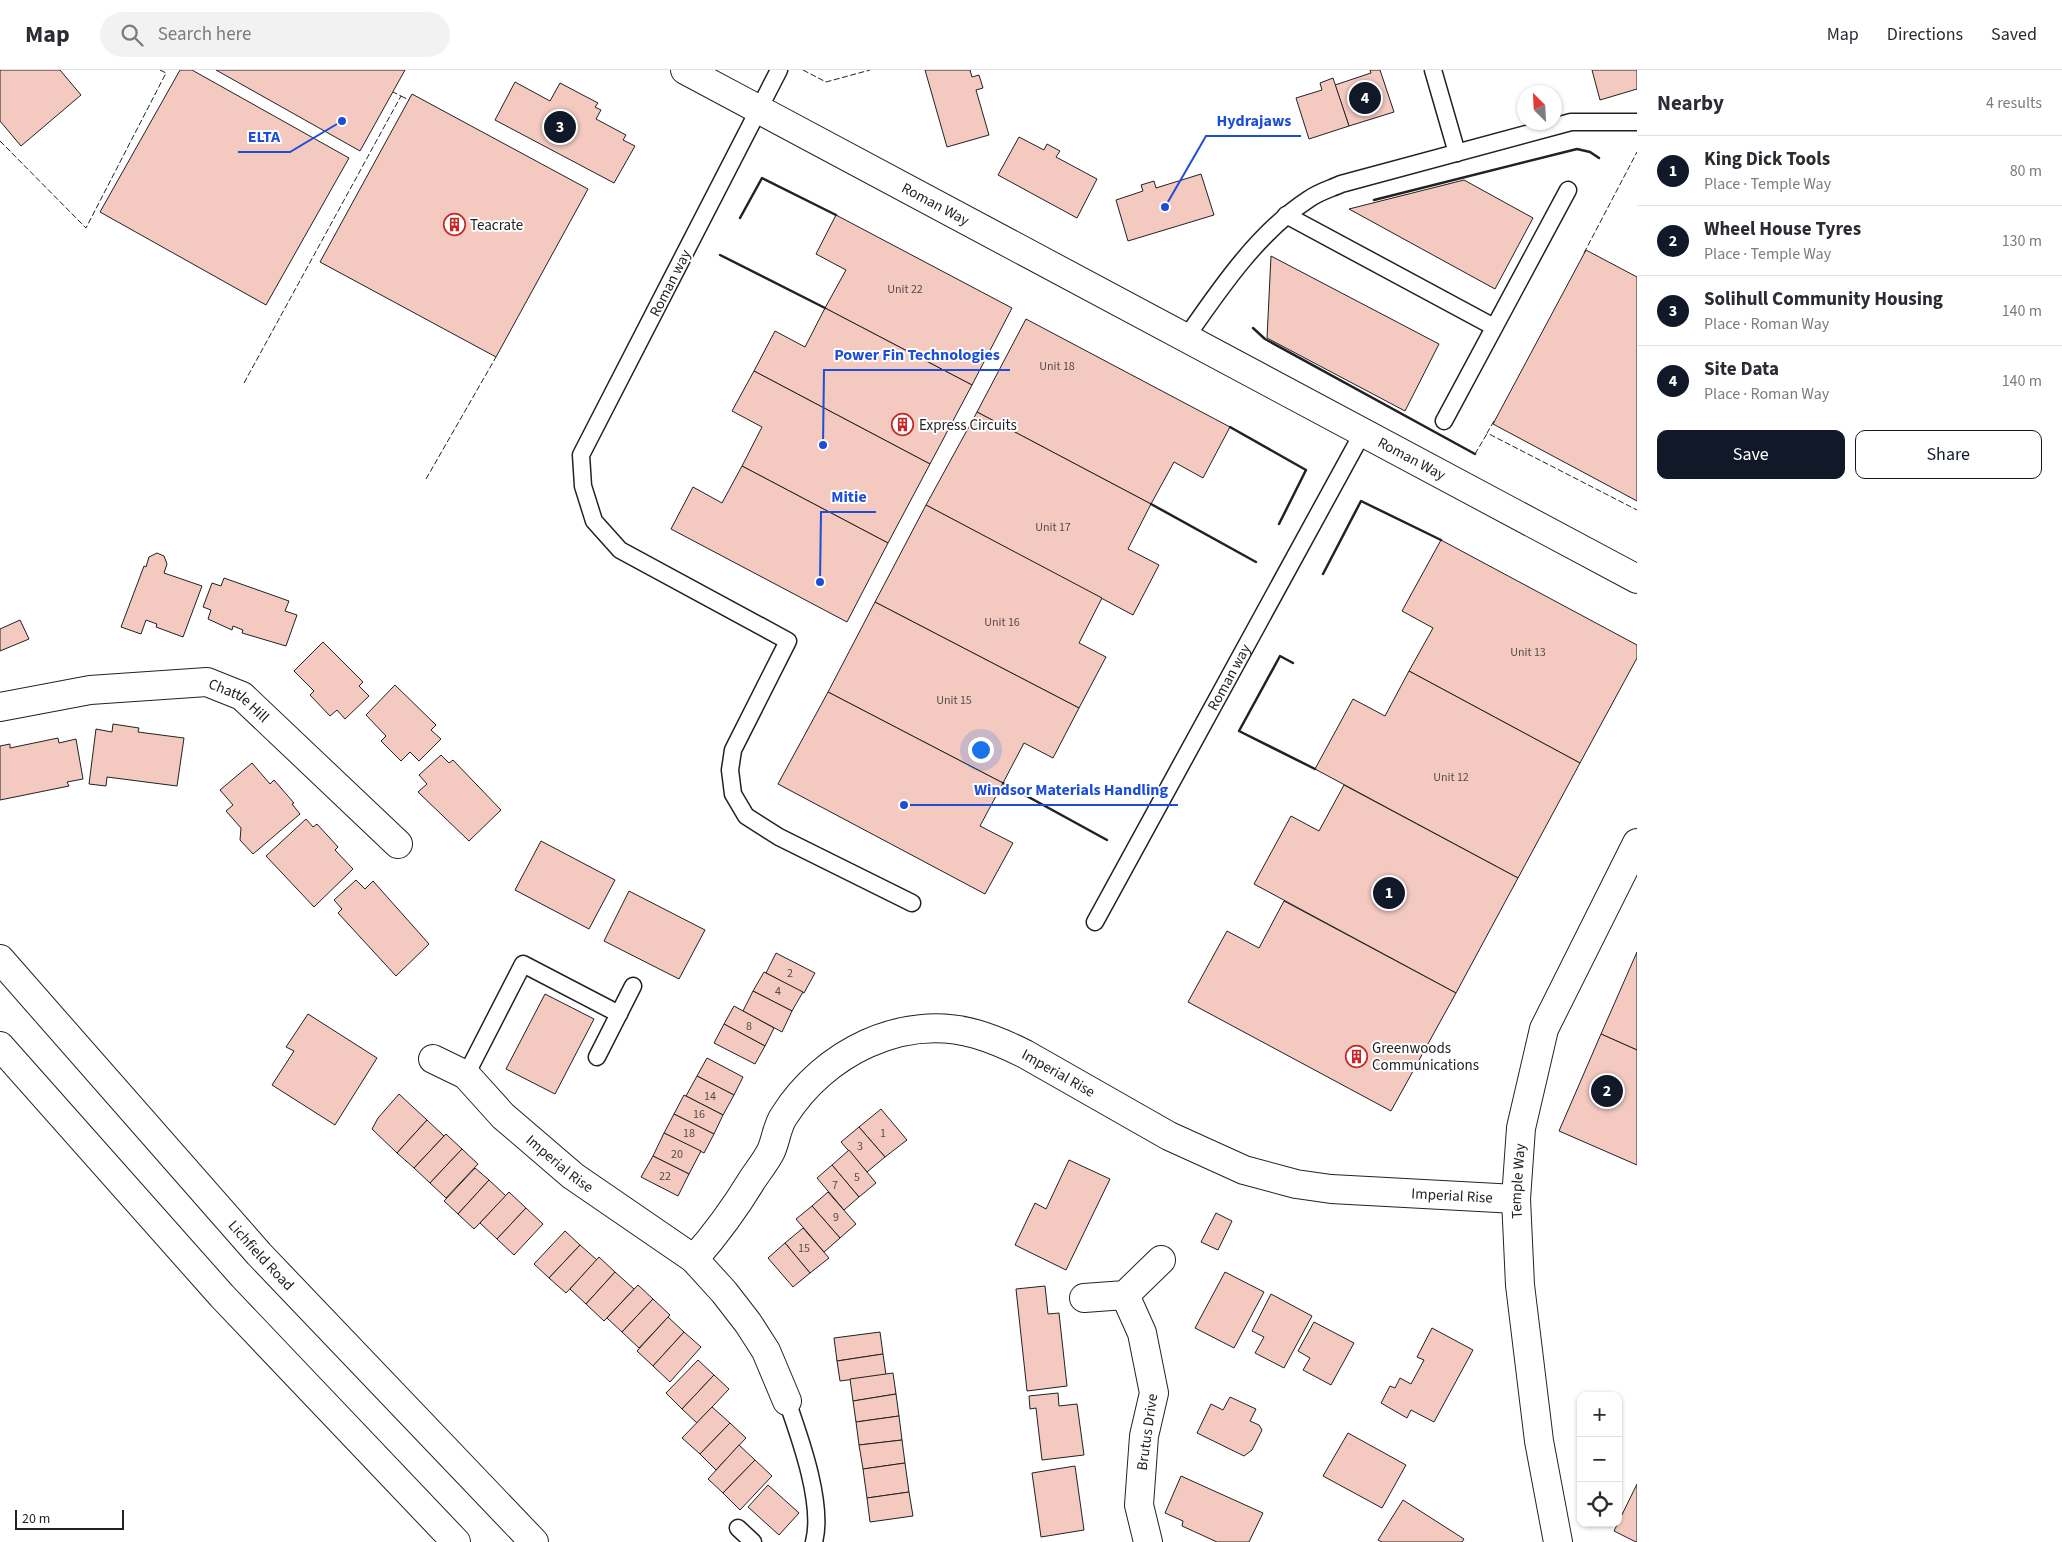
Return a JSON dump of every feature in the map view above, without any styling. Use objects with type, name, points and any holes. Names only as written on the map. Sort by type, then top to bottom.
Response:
[{"type":"main road","name":"Roman Way","points":[[685,70],[759,112],[1637,579]]},
{"type":"main road","name":"Chattle Hill","points":[[0,707],[90,690],[207,682],[242,696],[398,844]]},
{"type":"main road","name":"Temple Way","points":[[1558,1542],[1539,1441],[1520,1285],[1516,1199],[1521,1128],[1544,1029],[1637,843]]},
{"type":"main road","name":"Lichfield Road","points":[[0,959],[259,1254],[534,1542]]},
{"type":"main road","name":"Imperial Rise","points":[[694,1259],[720,1227],[766,1160],[783,1118],[803,1090],[847,1053],[868,1043],[912,1030],[951,1030],[976,1034],[1002,1043],[1212,1157],[1267,1177],[1331,1189],[1516,1199]]},
{"type":"main road","points":[[0,1046],[222,1296],[456,1542]]},
{"type":"main road","name":"Imperial Rise","points":[[433,1059],[466,1075],[503,1116],[573,1176],[694,1259],[724,1292],[748,1323],[766,1351],[787,1401]]},
{"type":"main road","points":[[1084,1298],[1125,1295],[1161,1260]]},
{"type":"main road","name":"Brutus Drive","points":[[1125,1295],[1142,1333],[1154,1393],[1144,1436],[1139,1505],[1143,1528],[1148,1542]]},
{"type":"lane","name":"Roman way","points":[[779,70],[581,455],[582,486],[594,521],[620,550],[788,641],[732,750],[730,770],[733,794],[746,816],[779,837],[912,903]]},
{"type":"lane","points":[[1433,70],[1457,153]]},
{"type":"lane","points":[[1185,339],[1226,280],[1286,215],[1311,197],[1341,184],[1571,122],[1637,122]]},
{"type":"lane","points":[[1444,420],[1568,190]]},
{"type":"lane","points":[[1286,215],[1494,328]]},
{"type":"lane","name":"Roman way","points":[[1095,922],[1362,434]]},
{"type":"lane","points":[[466,1075],[523,964],[619,1014]]},
{"type":"lane","points":[[597,1057],[633,986]]},
{"type":"lane","points":[[787,1401],[808,1467],[818,1527],[814,1542]]},
{"type":"lane","points":[[738,1528],[754,1542]]},
{"type":"building","points":[[0,70],[60,70],[81,95],[21,146],[0,121]]},
{"type":"building","points":[[180,70],[192,70],[349,158],[266,305],[100,212]]},
{"type":"building","points":[[216,70],[405,70],[360,151]]},
{"type":"building","points":[[925,70],[970,70],[972,77],[979,75],[983,88],[976,90],[989,135],[947,147]]},
{"type":"building","points":[[1370,70],[1380,70],[1394,112],[1349,126],[1335,85],[1371,73]]},
{"type":"building","points":[[1592,70],[1637,70],[1637,89],[1600,100]]},
{"type":"building","points":[[1333,78],[1349,126],[1309,139],[1296,98],[1322,90],[1320,83]]},
{"type":"building","points":[[515,82],[550,101],[560,83],[598,103],[595,107],[601,110],[596,119],[626,135],[623,140],[635,146],[614,183],[495,120]]},
{"type":"building","name":"Teacrate","points":[[412,94],[588,189],[496,357],[320,262]]},
{"type":"building","points":[[1019,137],[1044,150],[1047,144],[1060,151],[1056,157],[1097,179],[1077,218],[998,175]]},
{"type":"building","points":[[1201,174],[1214,215],[1128,241],[1116,200],[1143,191],[1141,185],[1154,181],[1156,188]]},
{"type":"building","points":[[1464,180],[1533,218],[1495,289],[1349,209]]},
{"type":"building","points":[[836,215],[1012,308],[972,385],[825,308],[846,270],[816,254]]},
{"type":"building","points":[[1586,250],[1637,277],[1637,501],[1493,424]]},
{"type":"building","points":[[1271,256],[1439,344],[1405,411],[1267,338]]},
{"type":"building","name":"Express Circuits","points":[[825,308],[972,385],[930,464],[754,371],[775,331],[805,347]]},
{"type":"building","points":[[1026,319],[1230,427],[1203,478],[1174,462],[1151,504],[977,412]]},
{"type":"building","points":[[754,371],[930,464],[888,543],[742,466],[762,427],[732,411]]},
{"type":"building","points":[[977,412],[1151,504],[1128,549],[1159,565],[1133,615],[926,505]]},
{"type":"building","points":[[742,466],[888,543],[847,622],[671,529],[693,487],[722,503]]},
{"type":"building","points":[[926,505],[1102,598],[1079,643],[1106,657],[1079,708],[875,602]]},
{"type":"building","points":[[1441,540],[1637,645],[1637,658],[1580,763],[1409,671],[1433,628],[1402,611]]},
{"type":"building","points":[[157,553],[164,556],[167,564],[164,573],[202,586],[183,637],[156,627],[157,624],[146,620],[141,634],[121,627],[144,566],[146,567],[149,557]]},
{"type":"building","points":[[224,578],[289,601],[285,611],[297,615],[286,646],[242,633],[243,630],[233,626],[232,630],[208,619],[211,610],[203,607],[212,583],[221,586]]},
{"type":"building","points":[[875,602],[1079,708],[1053,758],[1024,743],[1003,783],[828,692]]},
{"type":"building","points":[[20,620],[29,639],[0,651],[0,629]]},
{"type":"building","points":[[323,642],[363,682],[359,686],[369,696],[345,719],[337,710],[330,716],[310,695],[314,691],[294,671]]},
{"type":"building","points":[[1409,671],[1580,763],[1518,878],[1315,769],[1353,699],[1385,716]]},
{"type":"building","points":[[395,685],[436,725],[431,730],[441,739],[419,761],[410,752],[401,761],[381,741],[386,736],[366,715]]},
{"type":"building","points":[[828,692],[1003,783],[980,826],[1013,843],[985,894],[778,784]]},
{"type":"building","points":[[113,724],[139,728],[138,732],[184,738],[177,786],[107,777],[106,786],[89,784],[96,729],[112,732]]},
{"type":"building","points":[[58,738],[59,743],[76,739],[83,779],[67,782],[69,786],[0,800],[0,746],[10,744],[10,748]]},
{"type":"building","points":[[441,755],[449,763],[453,760],[501,810],[469,841],[418,792],[427,784],[419,775]]},
{"type":"building","points":[[252,763],[270,784],[274,780],[294,803],[292,804],[300,814],[253,854],[240,840],[241,828],[226,811],[233,805],[220,790]]},
{"type":"building","points":[[1344,785],[1518,878],[1456,993],[1254,884],[1291,816],[1319,831]]},
{"type":"building","points":[[306,819],[313,827],[317,824],[338,847],[335,850],[353,869],[314,907],[266,856]]},
{"type":"building","points":[[541,841],[615,880],[589,929],[515,890]]},
{"type":"building","points":[[356,880],[365,889],[373,881],[429,944],[396,976],[338,913],[342,909],[334,900]]},
{"type":"building","points":[[629,891],[705,930],[679,979],[604,941]]},
{"type":"building","name":"Greenwoods Communications","points":[[1284,901],[1456,993],[1391,1111],[1188,1002],[1227,931],[1259,948]]},
{"type":"building","points":[[1637,952],[1637,1050],[1601,1034]]},
{"type":"building","points":[[776,953],[815,973],[804,993],[766,973]]},
{"type":"building","points":[[764,972],[803,992],[792,1011],[753,991]]},
{"type":"building","points":[[753,991],[792,1011],[782,1032],[743,1011]]},
{"type":"building","points":[[545,994],[594,1019],[555,1094],[506,1069]]},
{"type":"building","points":[[734,1006],[774,1028],[765,1046],[724,1024]]},
{"type":"building","points":[[308,1014],[377,1058],[335,1125],[272,1085],[294,1051],[286,1047]]},
{"type":"building","points":[[724,1024],[765,1046],[755,1064],[714,1043]]},
{"type":"building","points":[[1601,1034],[1637,1050],[1637,1165],[1559,1131]]},
{"type":"building","points":[[707,1058],[743,1077],[734,1095],[697,1076]]},
{"type":"building","points":[[697,1076],[734,1095],[723,1115],[686,1096]]},
{"type":"building","points":[[399,1094],[427,1120],[397,1153],[372,1129],[378,1118]]},
{"type":"building","points":[[684,1095],[723,1115],[714,1134],[674,1114]]},
{"type":"building","points":[[881,1109],[907,1140],[885,1157],[859,1127]]},
{"type":"building","points":[[674,1114],[714,1134],[704,1153],[664,1133]]},
{"type":"building","points":[[427,1120],[444,1136],[414,1168],[397,1153]]},
{"type":"building","points":[[859,1127],[885,1157],[867,1172],[841,1142]]},
{"type":"building","points":[[664,1133],[701,1151],[689,1174],[653,1156]]},
{"type":"building","points":[[446,1134],[462,1149],[430,1183],[414,1168]]},
{"type":"building","points":[[462,1149],[478,1164],[446,1198],[430,1183]]},
{"type":"building","points":[[849,1150],[876,1183],[859,1197],[832,1165]]},
{"type":"building","points":[[653,1156],[689,1174],[678,1196],[641,1177]]},
{"type":"building","points":[[1069,1160],[1110,1179],[1066,1270],[1015,1245],[1035,1203],[1046,1209]]},
{"type":"building","points":[[832,1165],[859,1197],[844,1210],[817,1178]]},
{"type":"building","points":[[475,1168],[489,1180],[458,1214],[444,1201]]},
{"type":"building","points":[[489,1180],[506,1196],[474,1229],[458,1214]]},
{"type":"building","points":[[509,1192],[526,1208],[497,1239],[480,1223]]},
{"type":"building","points":[[828,1192],[856,1224],[840,1238],[812,1206]]},
{"type":"building","points":[[812,1206],[840,1238],[824,1252],[796,1219]]},
{"type":"building","points":[[526,1208],[543,1224],[514,1255],[497,1239]]},
{"type":"building","points":[[1216,1213],[1232,1221],[1218,1250],[1201,1242]]},
{"type":"building","points":[[803,1228],[829,1258],[810,1273],[785,1243]]},
{"type":"building","points":[[565,1231],[580,1245],[549,1278],[534,1264]]},
{"type":"building","points":[[785,1243],[810,1273],[793,1287],[768,1258]]},
{"type":"building","points":[[580,1245],[597,1260],[566,1293],[549,1278]]},
{"type":"building","points":[[599,1257],[615,1272],[586,1304],[570,1289]]},
{"type":"building","points":[[615,1272],[634,1289],[604,1321],[586,1304]]},
{"type":"building","points":[[1225,1272],[1264,1292],[1234,1348],[1195,1328]]},
{"type":"building","points":[[638,1285],[653,1299],[622,1332],[607,1318]]},
{"type":"building","points":[[1045,1286],[1048,1314],[1059,1313],[1067,1386],[1027,1391],[1016,1289]]},
{"type":"building","points":[[1271,1294],[1312,1316],[1284,1368],[1255,1353],[1264,1337],[1252,1331]]},
{"type":"building","points":[[653,1299],[670,1315],[639,1348],[622,1332]]},
{"type":"building","points":[[668,1317],[684,1332],[653,1366],[637,1351]]},
{"type":"building","points":[[1314,1322],[1354,1343],[1331,1385],[1303,1370],[1310,1358],[1298,1351]]},
{"type":"building","points":[[1432,1328],[1473,1350],[1434,1422],[1411,1410],[1407,1418],[1381,1403],[1390,1386],[1395,1388],[1400,1378],[1411,1384],[1424,1360],[1417,1357]]},
{"type":"building","points":[[684,1332],[701,1347],[670,1382],[653,1366]]},
{"type":"building","points":[[880,1332],[883,1354],[837,1361],[834,1338]]},
{"type":"building","points":[[883,1354],[886,1375],[840,1381],[837,1361]]},
{"type":"building","points":[[698,1360],[714,1375],[682,1409],[666,1393]]},
{"type":"building","points":[[893,1373],[896,1394],[853,1401],[850,1379]]},
{"type":"building","points":[[714,1375],[729,1389],[697,1423],[682,1409]]},
{"type":"building","points":[[1058,1393],[1059,1406],[1077,1404],[1084,1455],[1042,1460],[1036,1408],[1030,1409],[1029,1396]]},
{"type":"building","points":[[896,1394],[899,1416],[856,1422],[853,1401]]},
{"type":"building","points":[[1230,1397],[1256,1409],[1250,1421],[1259,1425],[1262,1430],[1252,1450],[1244,1456],[1197,1433],[1211,1404],[1223,1410]]},
{"type":"building","points":[[712,1407],[730,1423],[700,1454],[682,1438]]},
{"type":"building","points":[[899,1416],[902,1440],[859,1445],[856,1422]]},
{"type":"building","points":[[730,1423],[746,1438],[716,1470],[700,1454]]},
{"type":"building","points":[[1348,1433],[1406,1465],[1382,1508],[1323,1476]]},
{"type":"building","points":[[902,1440],[905,1463],[863,1469],[859,1445]]},
{"type":"building","points":[[739,1445],[755,1460],[723,1493],[708,1479]]},
{"type":"building","points":[[755,1460],[772,1476],[740,1510],[723,1493]]},
{"type":"building","points":[[905,1463],[909,1492],[867,1498],[863,1469]]},
{"type":"building","points":[[1075,1466],[1084,1530],[1041,1537],[1032,1473]]},
{"type":"building","points":[[1181,1476],[1263,1513],[1249,1542],[1217,1542],[1182,1526],[1183,1521],[1165,1513]]},
{"type":"building","points":[[1637,1484],[1637,1542],[1614,1531],[1616,1527],[1622,1527],[1622,1515]]},
{"type":"building","points":[[768,1485],[799,1513],[779,1535],[748,1507]]},
{"type":"building","points":[[909,1492],[913,1516],[870,1522],[867,1498]]},
{"type":"building","points":[[1403,1500],[1464,1539],[1462,1542],[1382,1542],[1378,1540]]},
{"type":"fence","points":[[0,141],[86,228],[166,73],[160,70]]},
{"type":"fence","points":[[803,70],[826,82],[870,70]]},
{"type":"fence","points":[[244,383],[401,96],[393,92]]},
{"type":"fence","points":[[401,96],[409,100]]},
{"type":"fence","points":[[1584,253],[1637,152]]},
{"type":"fence","points":[[426,479],[496,357]]},
{"type":"fence","points":[[1494,421],[1487,433],[1637,510]]},
{"type":"fence","points":[[1475,454],[1488,432]]},
{"type":"wall","points":[[1374,200],[1577,149],[1590,152],[1599,158]]},
{"type":"wall","points":[[740,218],[762,178],[836,215]]},
{"type":"wall","points":[[720,255],[825,308]]},
{"type":"wall","points":[[1253,328],[1265,339],[1475,454]]},
{"type":"wall","points":[[1230,427],[1306,470],[1279,524]]},
{"type":"wall","points":[[1323,574],[1361,501],[1441,540]]},
{"type":"wall","points":[[1151,504],[1256,562]]},
{"type":"wall","points":[[1293,663],[1280,656],[1239,731],[1315,769]]},
{"type":"wall","points":[[1003,783],[1107,840]]},
{"type":"place","name":"Site Data","points":[[1365,98]]},
{"type":"place","name":"ELTA","points":[[342,121]]},
{"type":"place","name":"Solihull Community Housing","points":[[560,127]]},
{"type":"place","name":"Hydrajaws","points":[[1165,207]]},
{"type":"place","name":"Teacrate","points":[[454,225]]},
{"type":"place","name":"Express Circuits","points":[[903,425]]},
{"type":"place","name":"Power Fin Technologies","points":[[823,445]]},
{"type":"place","name":"Mitie","points":[[820,582]]},
{"type":"place","name":"Windsor Materials Handling","points":[[904,805]]},
{"type":"place","name":"King Dick Tools","points":[[1389,893]]},
{"type":"place","name":"Greenwoods Communications","points":[[1356,1057]]},
{"type":"place","name":"Wheel House Tyres","points":[[1607,1091]]}]
